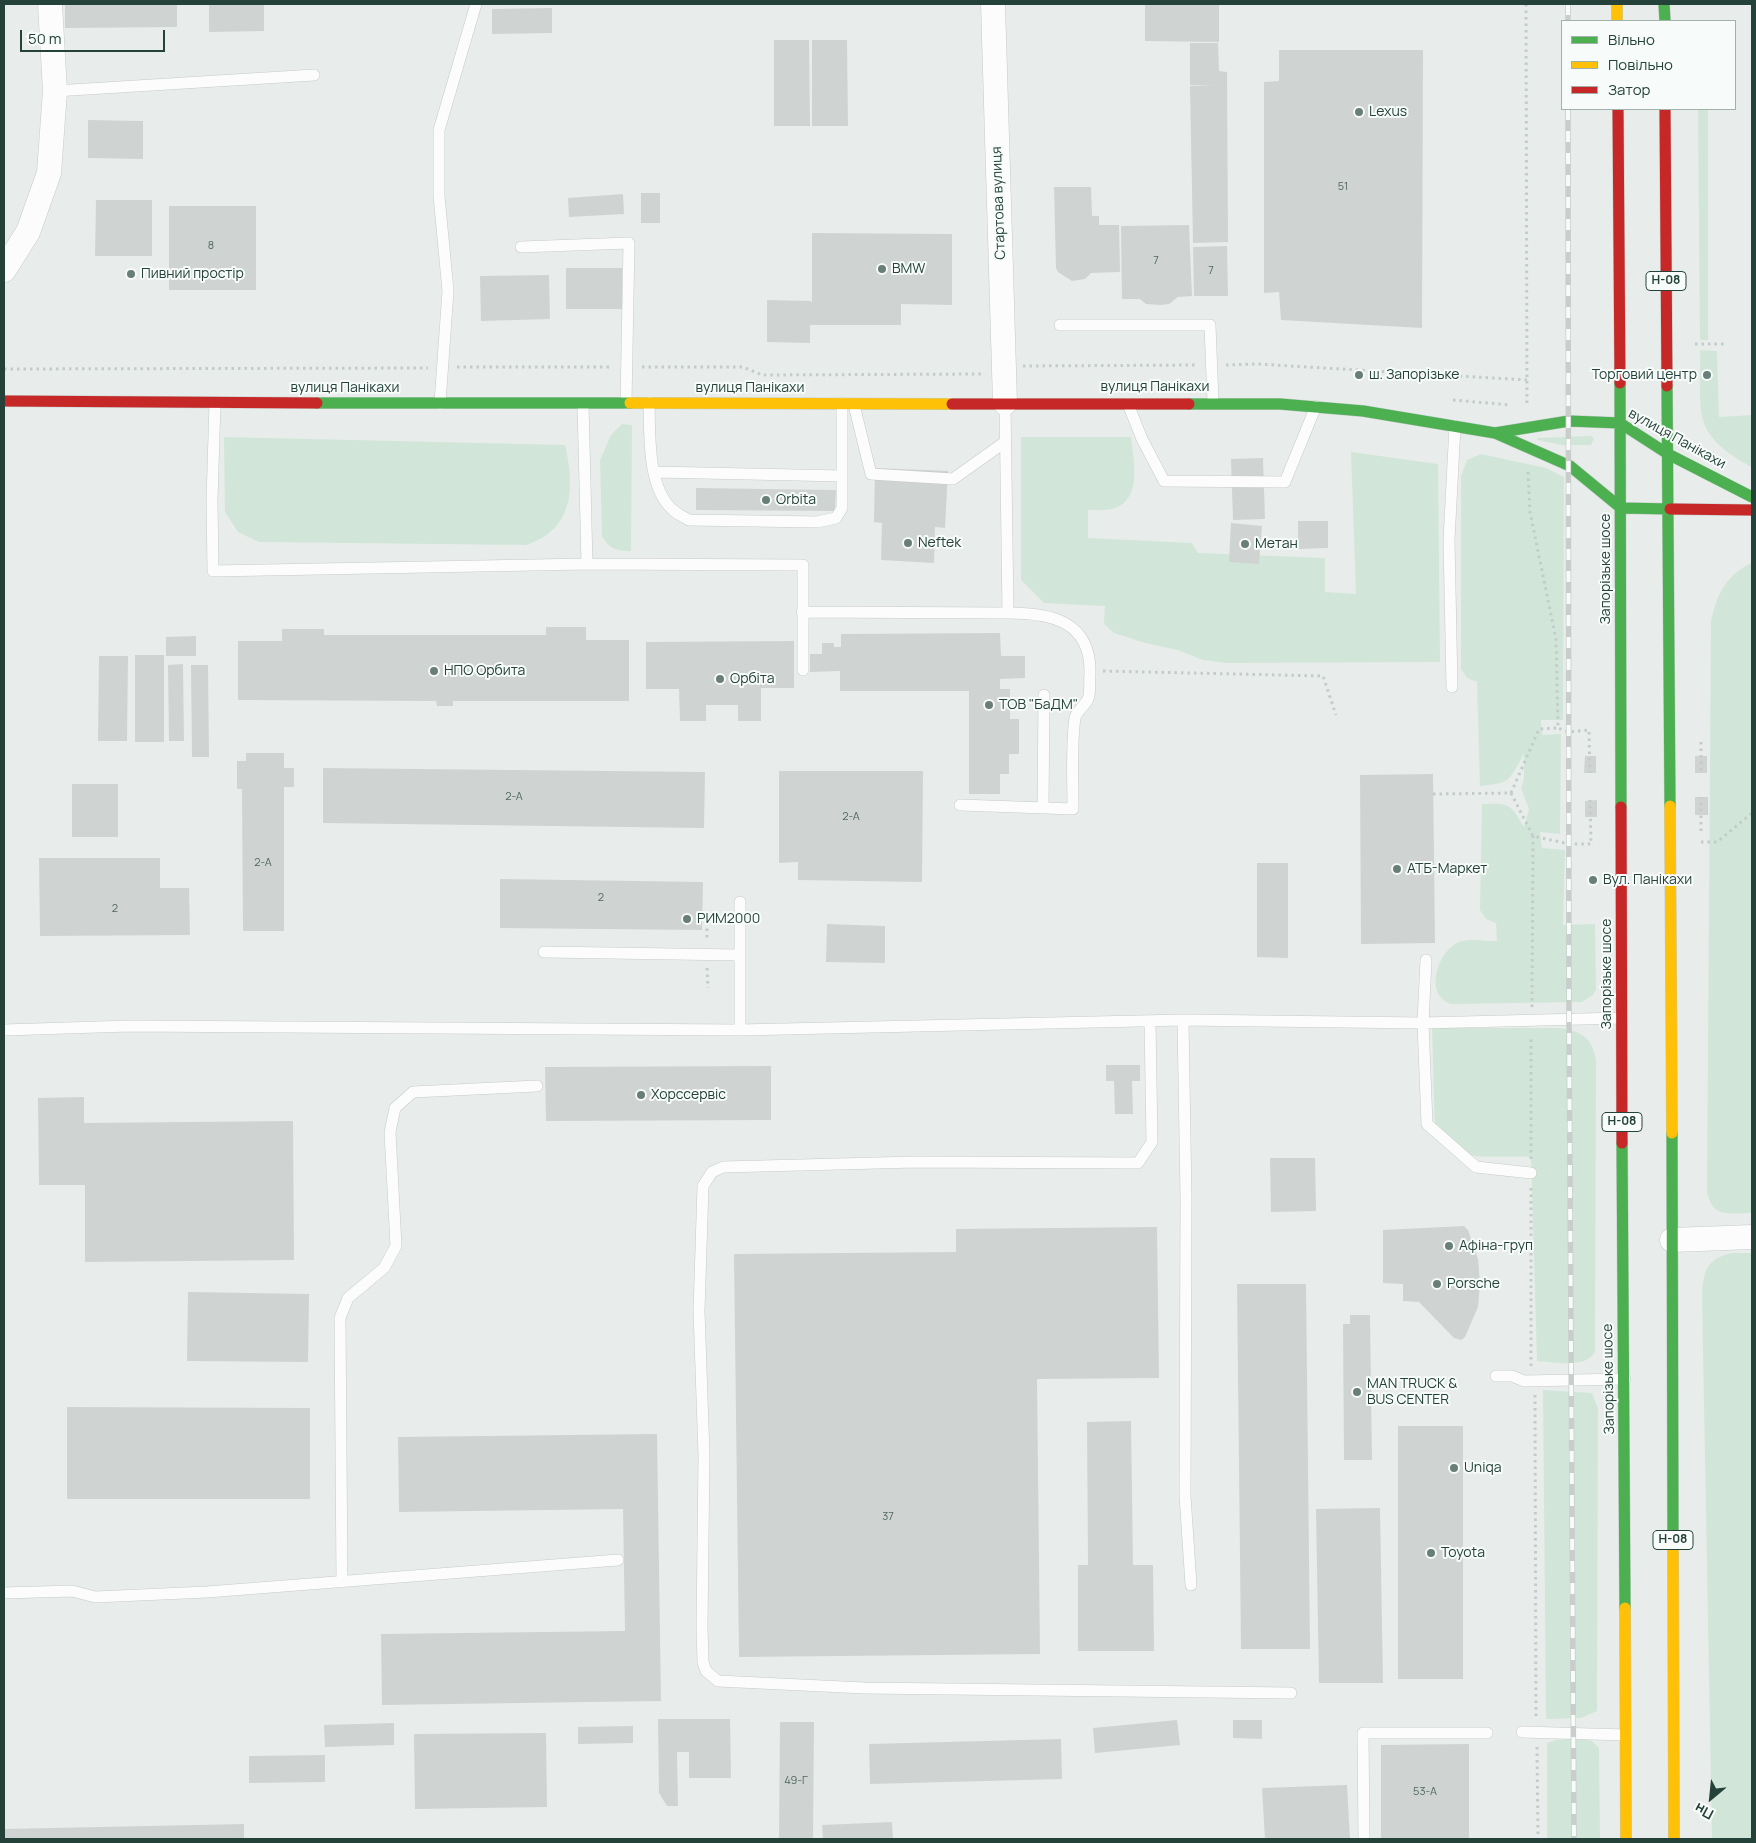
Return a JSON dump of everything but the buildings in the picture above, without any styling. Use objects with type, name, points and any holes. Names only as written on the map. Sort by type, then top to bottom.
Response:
[{"type":"main road","points":[[1617,4],[1617,20]]},
{"type":"main road","points":[[1664,4],[1664,20]]},
{"type":"main road","name":"Запорізьке шосе","points":[[1618,110],[1626,1839]]},
{"type":"main road","name":"Н-08","points":[[1665,110],[1674,1839]]},
{"type":"main road","name":"вулиця Панікахи","points":[[4,401],[215,403],[1213,402],[1316,406],[1363,411],[1495,433],[1570,466],[1621,508]]},
{"type":"main road","name":"вулиця Панікахи","points":[[1495,433],[1526,426],[1569,421],[1620,422],[1668,454],[1752,497]]},
{"type":"main road","points":[[1621,508],[1752,510]]},
{"type":"street","points":[[4,270],[28,232],[49,173],[55,91],[50,4]]},
{"type":"street","name":"Стартова вулиця","points":[[993,4],[1005,403]]},
{"type":"street","points":[[1672,1240],[1752,1237]]},
{"type":"lane","points":[[440,403],[448,291],[439,196],[439,130],[476,4]]},
{"type":"lane","points":[[55,91],[314,75]]},
{"type":"lane","points":[[521,246],[629,243],[626,403]]},
{"type":"lane","points":[[1060,325],[1210,325],[1213,402]]},
{"type":"lane","points":[[1127,402],[1142,439],[1164,481],[1285,482],[1316,406]]},
{"type":"lane","points":[[215,403],[212,501],[213,571],[587,564],[803,565],[803,670]]},
{"type":"lane","points":[[583,403],[587,564]]},
{"type":"lane","points":[[649,403],[652,460],[658,488],[672,509],[689,520],[817,522],[836,518],[842,508],[842,476],[848,403]]},
{"type":"lane","points":[[848,403],[871,474],[953,479],[1005,442]]},
{"type":"lane","points":[[1005,403],[1008,613]]},
{"type":"lane","points":[[1452,686],[1449,540],[1454,426]]},
{"type":"lane","points":[[655,472],[842,476]]},
{"type":"lane","points":[[802,612],[1037,613],[1074,628],[1084,641],[1089,656],[1090,670],[1089,699],[1075,716],[1073,809],[960,805]]},
{"type":"lane","points":[[1043,808],[1044,695]]},
{"type":"lane","points":[[740,902],[740,1030]]},
{"type":"lane","points":[[544,952],[739,955]]},
{"type":"lane","points":[[1426,960],[1423,1023],[1427,1124],[1476,1167],[1530,1173]]},
{"type":"lane","points":[[4,1030],[130,1026],[740,1030],[1183,1020],[1423,1023],[1622,1018]]},
{"type":"lane","points":[[1183,1020],[1186,1198],[1186,1496],[1191,1585]]},
{"type":"lane","points":[[1150,1021],[1152,1142],[1138,1163],[916,1162],[723,1168],[712,1172],[703,1186],[699,1311],[704,1455],[702,1627],[704,1662],[706,1671],[718,1681],[864,1688],[1291,1693]]},
{"type":"lane","points":[[342,1582],[340,1318],[348,1298],[384,1268],[396,1246],[390,1132],[395,1108],[413,1092],[537,1086]]},
{"type":"lane","points":[[1496,1376],[1531,1380],[1625,1379]]},
{"type":"lane","points":[[4,1593],[72,1591],[95,1598],[207,1592],[618,1560]]},
{"type":"lane","points":[[1522,1732],[1536,1734],[1626,1735]]},
{"type":"lane","points":[[1364,1839],[1363,1733],[1487,1733]]},
{"type":"path","points":[[1526,4],[1526,426]]},
{"type":"path","points":[[1695,344],[1726,344]]},
{"type":"path","points":[[4,369],[743,367],[762,375],[771,375],[986,374],[1003,366],[1257,364],[1527,380]]},
{"type":"path","points":[[1526,448],[1530,512],[1556,639],[1558,728]]},
{"type":"path","points":[[1090,670],[1323,676],[1336,715]]},
{"type":"path","points":[[1511,793],[1539,729],[1558,728],[1568,732],[1590,730],[1590,773]]},
{"type":"path","points":[[1701,742],[1701,773]]},
{"type":"path","points":[[1433,794],[1511,793]]},
{"type":"path","points":[[1511,793],[1534,836],[1530,1173],[1531,1380],[1535,1392],[1538,1839]]},
{"type":"path","points":[[1701,831],[1702,797]]},
{"type":"path","points":[[1534,836],[1569,844],[1591,844],[1590,800]]},
{"type":"path","points":[[1701,842],[1717,842],[1752,813]]},
{"type":"path","points":[[702,914],[707,914],[706,930]]},
{"type":"green space","points":[[1698,110],[1708,110],[1708,340],[1700,340]]},
{"type":"green space","points":[[1700,350],[1717,351],[1719,417],[1752,415],[1752,467],[1723,448],[1706,428],[1701,413]]},
{"type":"green space","points":[[622,424],[632,425],[631,551],[614,548],[602,536],[600,460],[611,435]]},
{"type":"green space","points":[[1591,436],[1594,439],[1591,445],[1562,445],[1537,440],[1537,438]]},
{"type":"green space","points":[[224,437],[565,445],[570,477],[570,492],[562,518],[554,529],[542,538],[526,545],[259,542],[238,532],[225,512]]},
{"type":"green space","points":[[1021,437],[1131,437],[1134,477],[1130,496],[1124,503],[1115,508],[1088,510],[1088,538],[1192,543],[1198,553],[1325,558],[1325,592],[1356,594],[1351,452],[1438,464],[1440,662],[1226,663],[1203,660],[1178,650],[1145,643],[1114,633],[1104,624],[1105,606],[1044,603],[1021,580]]},
{"type":"green space","points":[[1481,454],[1546,468],[1564,477],[1563,720],[1541,720],[1542,735],[1561,734],[1560,834],[1540,832],[1542,848],[1565,850],[1563,925],[1595,924],[1596,989],[1593,995],[1582,1002],[1451,1004],[1443,999],[1438,992],[1436,983],[1439,964],[1450,948],[1457,943],[1471,940],[1497,941],[1496,923],[1486,919],[1480,910],[1482,804],[1508,806],[1524,827],[1529,809],[1521,788],[1524,779],[1524,754],[1508,779],[1480,786],[1477,682],[1467,678],[1461,669],[1461,476],[1467,460]]},
{"type":"green space","points":[[1752,563],[1752,1213],[1723,1213],[1713,1206],[1707,1191],[1711,621],[1716,602],[1724,586],[1735,573]]},
{"type":"green space","points":[[1432,1028],[1560,1028],[1580,1034],[1592,1046],[1596,1060],[1595,1352],[1584,1361],[1561,1363],[1537,1361],[1531,1157],[1465,1155],[1443,1144],[1435,1134]]},
{"type":"green space","points":[[1732,1253],[1752,1253],[1752,1839],[1712,1839],[1702,1295],[1708,1267],[1717,1259]]},
{"type":"green space","points":[[1543,1390],[1592,1393],[1598,1408],[1597,1711],[1581,1718],[1546,1719]]},
{"type":"green space","points":[[1581,1738],[1592,1741],[1599,1748],[1600,1839],[1547,1839],[1547,1743],[1556,1740]]},
{"type":"railway","points":[[1568,4],[1568,20]]},
{"type":"railway","points":[[1568,110],[1569,1019],[1574,1839]]},
{"type":"traffic: fast","points":[[1664,4],[1665,20]]},
{"type":"traffic: fast","points":[[1620,383],[1621,807]]},
{"type":"traffic: fast","points":[[1667,386],[1670,806]]},
{"type":"traffic: fast","points":[[317,403],[630,403]]},
{"type":"traffic: fast","points":[[1189,404],[1280,404],[1363,411],[1495,433],[1570,466],[1621,508],[1670,509]]},
{"type":"traffic: fast","points":[[1495,433],[1569,421],[1620,423],[1668,454],[1752,497]]},
{"type":"traffic: fast","points":[[1672,1133],[1673,1540]]},
{"type":"traffic: fast","points":[[1622,1143],[1625,1608]]},
{"type":"traffic: slow","points":[[1617,4],[1617,20]]},
{"type":"traffic: slow","points":[[630,403],[952,404]]},
{"type":"traffic: slow","points":[[1670,806],[1672,1133]]},
{"type":"traffic: slow","points":[[1673,1540],[1674,1839]]},
{"type":"traffic: slow","points":[[1625,1608],[1626,1839]]},
{"type":"traffic: jam","points":[[1618,110],[1620,383]]},
{"type":"traffic: jam","points":[[1665,110],[1667,386]]},
{"type":"traffic: jam","points":[[4,401],[317,403]]},
{"type":"traffic: jam","points":[[952,404],[1189,404]]},
{"type":"traffic: jam","points":[[1670,509],[1752,510]]},
{"type":"traffic: jam","points":[[1621,807],[1622,1143]]},
{"type":"place","name":"Lexus","points":[[1359,112]]},
{"type":"place","name":"BMW","points":[[882,269]]},
{"type":"place","name":"Пивний простір","points":[[131,274]]},
{"type":"place","name":"ш. Запорізьке","points":[[1359,375]]},
{"type":"place","name":"Торговий центр","points":[[1707,375]]},
{"type":"place","name":"Orbita","points":[[766,500]]},
{"type":"place","name":"Neftek","points":[[908,543]]},
{"type":"place","name":"Метан","points":[[1245,544]]},
{"type":"place","name":"НПО Орбита","points":[[434,671]]},
{"type":"place","name":"Орбіта","points":[[720,679]]},
{"type":"place","name":"ТОВ \"БаДМ\"","points":[[989,705]]},
{"type":"place","name":"АТБ-Маркет","points":[[1397,869]]},
{"type":"place","name":"Вул. Панікахи","points":[[1593,880]]},
{"type":"place","name":"РИМ2000","points":[[687,919]]},
{"type":"place","name":"Хорссервіс","points":[[641,1095]]},
{"type":"place","name":"Афіна-груп","points":[[1449,1246]]},
{"type":"place","name":"Porsche","points":[[1437,1284]]},
{"type":"place","name":"MAN TRUCK & BUS CENTER","points":[[1357,1392]]},
{"type":"place","name":"Uniqa","points":[[1454,1468]]},
{"type":"place","name":"Toyota","points":[[1431,1553]]}]
